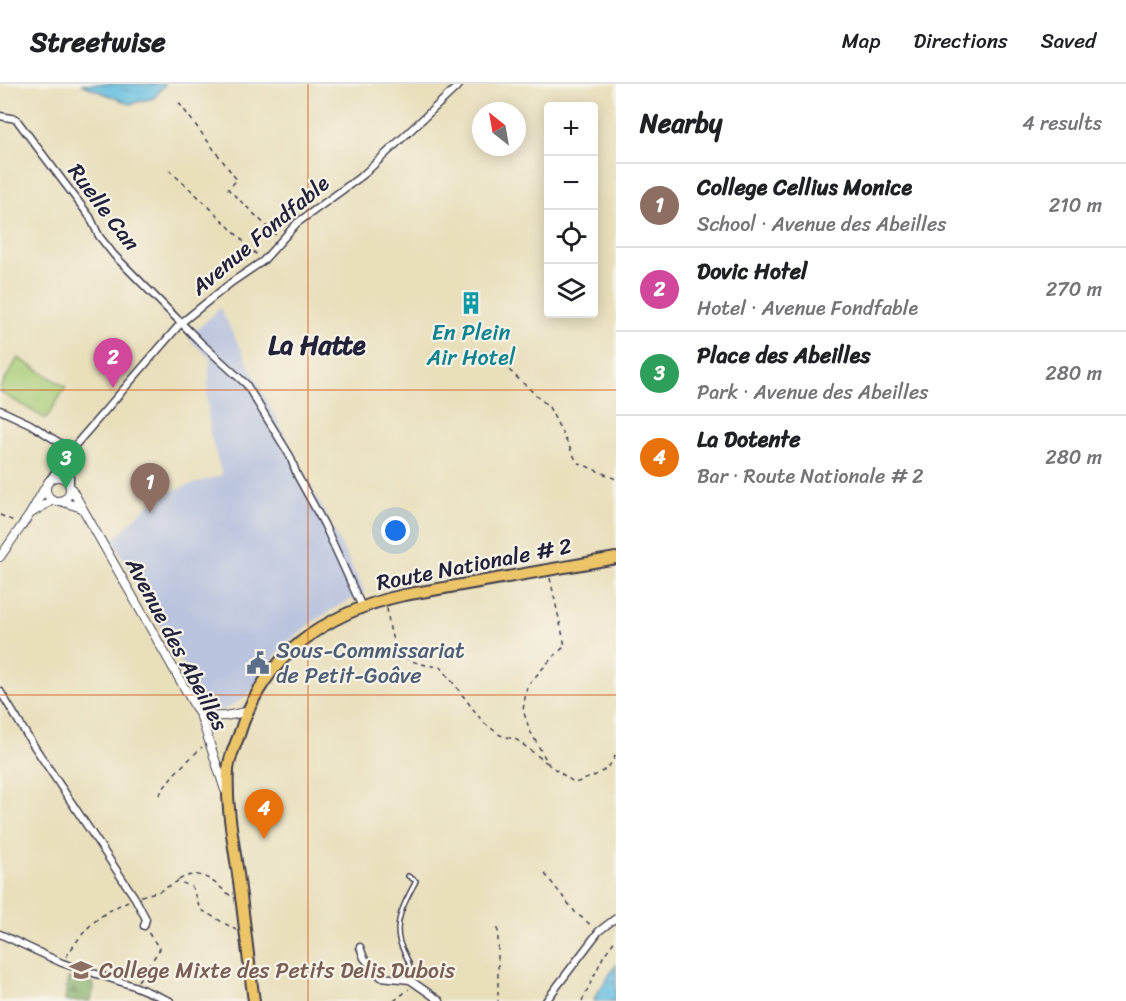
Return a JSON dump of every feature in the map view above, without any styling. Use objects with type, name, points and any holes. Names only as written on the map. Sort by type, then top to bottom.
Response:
[{"type":"main road","name":"Route Nationale # 2","points":[[254,1001],[228,801],[228,767],[246,712],[258,690],[291,651],[316,629],[362,607],[386,599],[548,568],[616,558]]},
{"type":"street","name":"Avenue Fondfable","points":[[48,483],[71,451],[181,323],[232,282],[263,261],[297,223],[363,175],[460,84]]},
{"type":"street","name":"Ruelle Can","points":[[0,116],[16,119],[90,217],[99,236],[114,255],[228,370],[246,384],[290,456],[297,475],[324,524],[362,607]]},
{"type":"street","points":[[0,410],[30,424],[71,451],[69,496],[30,514]]},
{"type":"street","points":[[0,557],[48,483],[54,477],[60,477],[70,486]]},
{"type":"street","points":[[48,483],[48,495],[82,508]]},
{"type":"street","name":"Avenue des Abeilles","points":[[70,486],[201,717],[228,801]]},
{"type":"street","points":[[0,691],[28,738],[135,898],[147,919],[144,926]]},
{"type":"street","points":[[201,717],[246,712]]},
{"type":"street","points":[[546,1001],[599,931],[616,918]]},
{"type":"street","points":[[0,934],[62,963],[134,986],[170,1001]]},
{"type":"street","points":[[360,947],[364,958],[381,977],[412,982],[440,1001]]},
{"type":"lane","points":[[408,876],[416,880],[399,914],[399,941],[411,967],[412,982]]},
{"type":"path","points":[[180,103],[237,180],[228,189],[281,240]]},
{"type":"path","points":[[169,170],[263,261]]},
{"type":"path","points":[[495,358],[549,407],[577,462],[616,478]]},
{"type":"path","points":[[0,515],[23,524]]},
{"type":"path","points":[[548,568],[565,646],[527,686],[523,710],[530,731],[549,765]]},
{"type":"path","points":[[386,599],[395,647],[403,656],[417,664],[441,667],[483,722],[500,735],[517,740],[576,783],[597,775],[612,765],[616,754]]},
{"type":"path","points":[[159,795],[187,760],[210,742]]},
{"type":"path","points":[[545,874],[574,912],[599,931]]},
{"type":"path","points":[[178,881],[187,875],[204,875],[242,903]]},
{"type":"path","points":[[134,986],[160,949],[144,926]]},
{"type":"path","points":[[498,928],[498,1001]]},
{"type":"path","points":[[582,1001],[604,955],[616,939]]},
{"type":"path","points":[[394,1001],[412,982]]},
{"type":"shaded area","points":[[220,308],[365,592],[311,623],[283,646],[247,696],[227,709],[208,711],[113,540],[158,495],[222,475],[210,434],[207,400],[210,358],[188,338]]},
{"type":"green space","points":[[18,358],[66,387],[46,419],[0,392],[0,388]]},
{"type":"green space","points":[[68,978],[94,984],[91,1001],[65,1001]]},
{"type":"water","points":[[81,84],[165,84],[154,98],[130,104]]},
{"type":"water","points":[[616,965],[616,1001],[594,1001],[595,997]]},
{"type":"place","name":"En Plein Air Hotel","points":[[471,303]]},
{"type":"place","name":"Dovic Hotel","points":[[113,388]]},
{"type":"place","name":"Place des Abeilles","points":[[66,489]]},
{"type":"place","name":"College Cellius Monice","points":[[150,513]]},
{"type":"place","name":"Sous-Commissariat de Petit-Goâve","points":[[258,663]]},
{"type":"place","name":"La Dotente","points":[[264,839]]},
{"type":"place","name":"College Mixte des Petits Delis Dubois","points":[[81,970]]},
{"type":"district","name":"La Hatte","points":[[317,345]]}]
